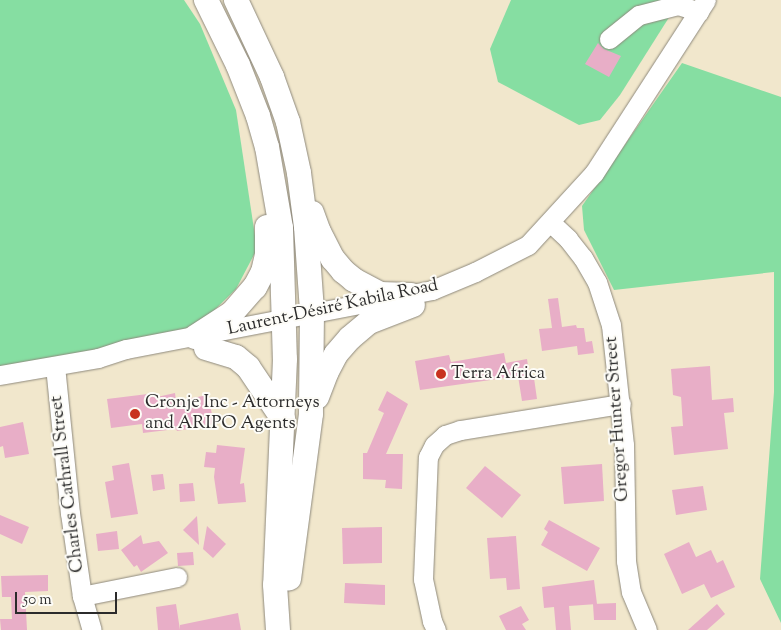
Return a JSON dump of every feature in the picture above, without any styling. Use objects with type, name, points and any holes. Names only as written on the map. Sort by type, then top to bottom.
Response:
[{"type":"main road","points":[[206,0],[238,64],[268,146],[281,228],[285,323],[283,419],[275,584],[278,630]]},
{"type":"main road","points":[[236,0],[272,77],[288,122],[299,173],[306,227],[312,317],[311,414],[284,630]]},
{"type":"main road","points":[[258,116],[267,202],[267,255],[263,272],[245,301],[200,342],[236,357],[248,367],[283,419]]},
{"type":"main road","points":[[299,173],[319,232],[333,259],[343,271],[354,280],[380,294],[412,300]]},
{"type":"main road","points":[[311,414],[326,373],[336,354],[350,338],[370,322],[412,300]]},
{"type":"street","points":[[609,40],[640,15],[678,5],[703,6]]},
{"type":"street","name":"Laurent-Désiré Kabila Road","points":[[0,375],[98,358],[126,349],[200,342],[312,317],[412,300],[528,245],[594,173],[703,6]]},
{"type":"street","name":"Gregor Hunter Street","points":[[550,222],[578,251],[597,282],[611,325],[621,404],[625,470],[626,561],[631,592],[647,630]]},
{"type":"street","name":"Charles Cathrall Street","points":[[55,366],[70,512],[82,596],[92,630]]},
{"type":"street","points":[[436,630],[432,621],[423,579],[428,457],[434,444],[445,435],[460,430],[621,404]]},
{"type":"street","points":[[82,596],[177,577]]},
{"type":"green space","points":[[0,0],[184,0],[200,24],[236,110],[257,249],[236,289],[193,331],[0,372]]},
{"type":"green space","points":[[511,0],[680,0],[620,95],[600,120],[579,125],[498,82],[490,49]]},
{"type":"green space","points":[[682,63],[781,97],[781,623],[760,579],[774,392],[774,272],[614,290],[584,230],[582,206]]},
{"type":"building","points":[[598,43],[604,49],[621,56],[609,77],[585,64]]},
{"type":"building","points":[[558,298],[562,327],[576,325],[577,328],[584,328],[586,342],[592,341],[594,353],[578,355],[577,346],[542,351],[539,329],[552,328],[548,299]]},
{"type":"building","points":[[504,353],[506,363],[527,359],[530,379],[534,378],[537,399],[522,401],[518,376],[420,390],[415,361],[449,355],[451,362]]},
{"type":"building","points":[[710,366],[712,400],[733,398],[734,412],[724,413],[728,449],[674,455],[671,427],[683,426],[681,397],[673,395],[671,369]]},
{"type":"building","points":[[387,391],[408,404],[386,454],[403,454],[402,489],[385,488],[386,480],[363,479],[363,453],[367,453],[384,413],[378,410]]},
{"type":"building","points":[[156,393],[157,397],[175,393],[176,401],[208,395],[214,424],[177,431],[176,429],[143,433],[142,424],[111,428],[107,399]]},
{"type":"building","points":[[23,422],[29,454],[5,458],[3,446],[0,447],[0,427]]},
{"type":"building","points":[[217,445],[245,448],[240,484],[244,483],[246,502],[218,504],[214,477],[215,468],[204,467],[206,452],[216,453]]},
{"type":"building","points":[[129,463],[138,514],[111,518],[105,482],[114,480],[112,466]]},
{"type":"building","points":[[602,464],[604,501],[564,504],[561,467]]},
{"type":"building","points":[[485,466],[521,495],[502,518],[466,488]]},
{"type":"building","points":[[163,474],[165,489],[153,491],[151,475]]},
{"type":"building","points":[[193,483],[195,501],[180,502],[179,484]]},
{"type":"building","points":[[703,486],[707,510],[676,515],[672,490]]},
{"type":"building","points":[[0,515],[29,527],[22,544],[0,534]]},
{"type":"building","points":[[197,516],[199,545],[183,530]]},
{"type":"building","points":[[549,520],[600,548],[587,571],[541,545],[548,532],[544,529]]},
{"type":"building","points":[[207,526],[226,544],[213,558],[203,549]]},
{"type":"building","points":[[382,527],[382,563],[343,564],[342,528]]},
{"type":"building","points":[[117,531],[119,549],[98,551],[96,534]]},
{"type":"building","points":[[141,535],[143,544],[159,541],[168,553],[141,572],[137,565],[134,567],[121,550]]},
{"type":"building","points":[[516,536],[520,589],[507,590],[506,578],[490,579],[487,538]]},
{"type":"building","points":[[689,542],[696,557],[711,550],[717,563],[723,560],[735,587],[711,598],[704,584],[682,594],[664,554]]},
{"type":"building","points":[[193,552],[194,565],[178,566],[177,553]]},
{"type":"building","points":[[48,575],[48,591],[25,592],[27,630],[1,630],[0,619],[12,619],[11,597],[2,597],[1,576]]},
{"type":"building","points":[[594,580],[597,604],[569,606],[571,630],[556,630],[554,607],[544,608],[542,587]]},
{"type":"building","points":[[345,583],[385,585],[385,605],[344,603]]},
{"type":"building","points":[[616,603],[616,620],[594,620],[593,604]]},
{"type":"building","points":[[176,604],[180,630],[158,630],[156,607]]},
{"type":"building","points":[[717,604],[725,614],[707,630],[688,630]]},
{"type":"building","points":[[521,606],[529,620],[522,624],[526,630],[506,630],[499,616]]},
{"type":"building","points":[[238,613],[241,630],[180,630],[180,625]]},
{"type":"place","name":"Terra Africa","points":[[441,374]]},
{"type":"place","name":"Cronje Inc - Attorneys and ARIPO Agents","points":[[135,414]]}]
